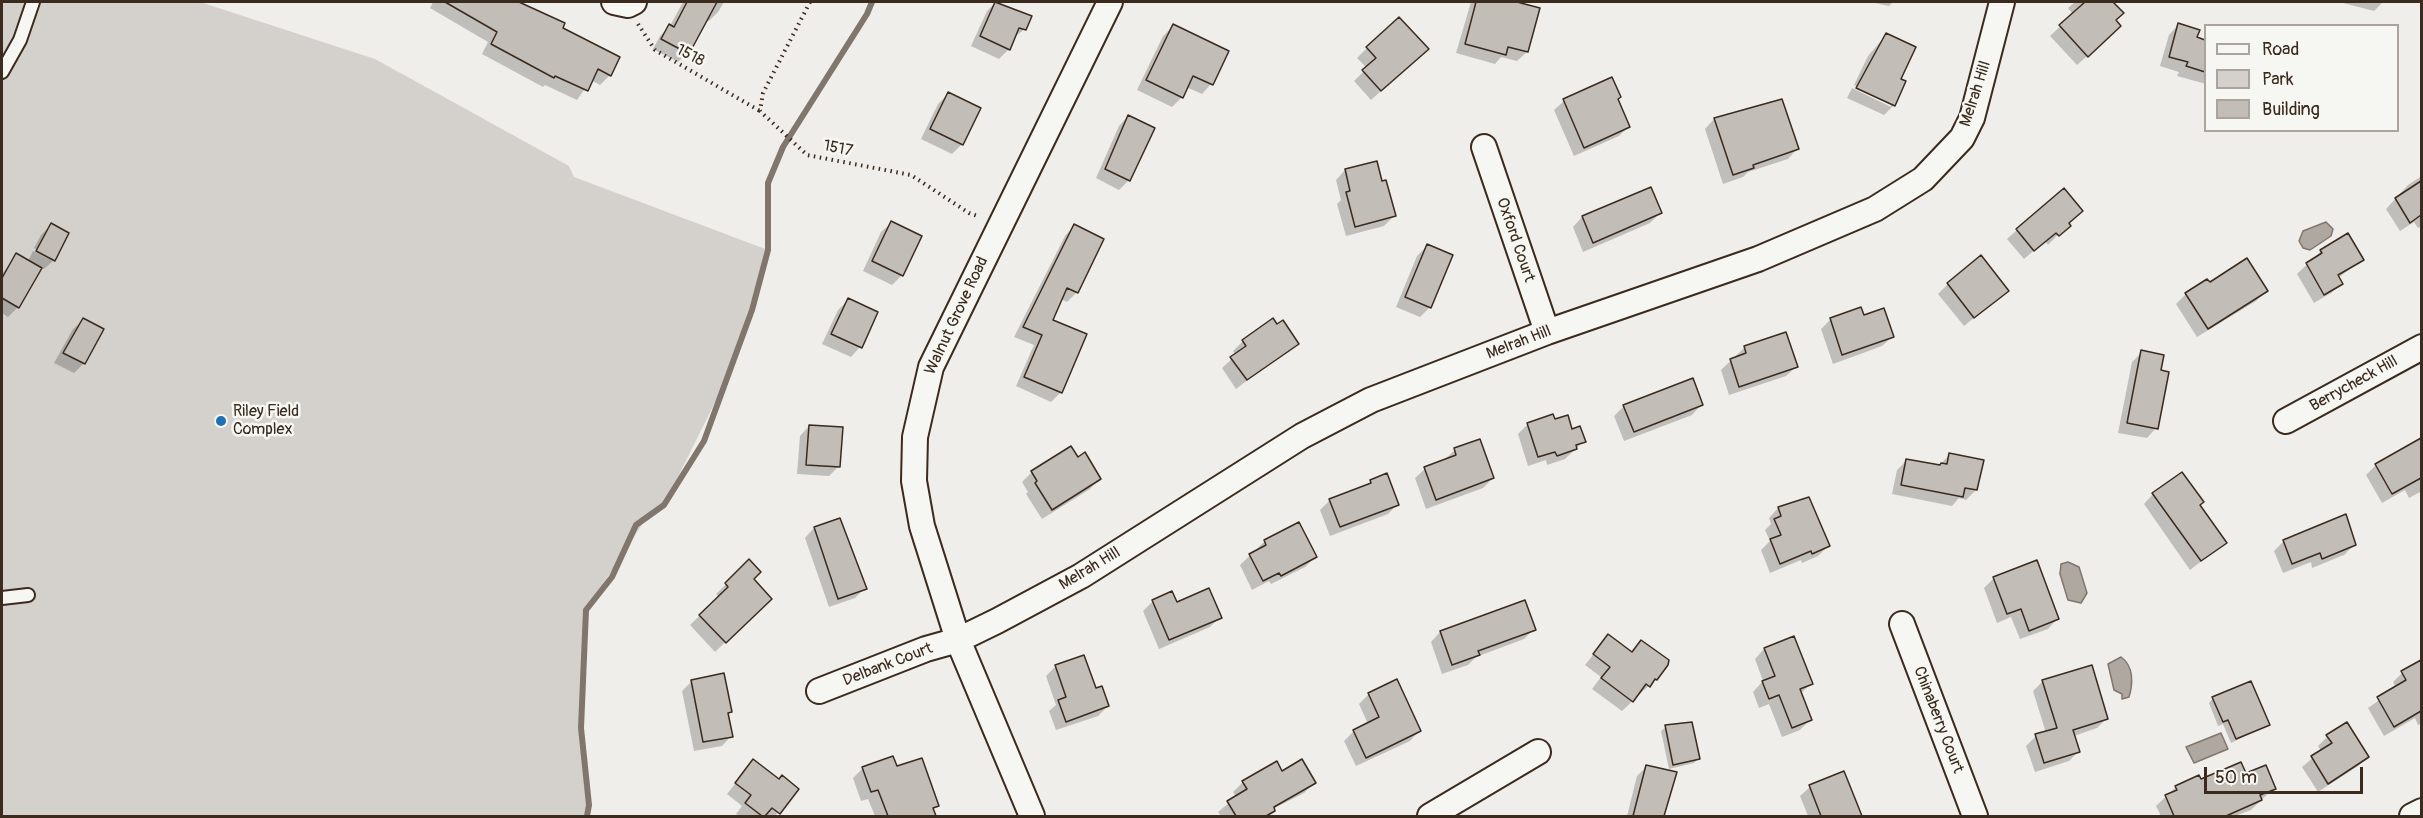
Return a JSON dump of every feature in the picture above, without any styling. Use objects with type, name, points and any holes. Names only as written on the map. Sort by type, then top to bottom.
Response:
[{"type":"street","name":"Walnut Grove Road","points":[[1032,816],[958,640],[922,526],[914,481],[915,437],[931,367],[1110,2]]},
{"type":"street","name":"Melrah Hill","points":[[958,640],[1081,576],[1302,436],[1371,400],[1547,332],[1703,279],[1812,238],[1875,209],[1923,179],[1962,138],[1972,118],[2002,2]]},
{"type":"street","name":"Oxford Court","points":[[1484,147],[1547,332]]},
{"type":"street","name":"Berrycheck Hill","points":[[2286,421],[2421,347]]},
{"type":"street","name":"Chinaberry Court","points":[[1902,624],[1975,816]]},
{"type":"street","name":"Delbank Court","points":[[819,691],[926,649],[958,640]]},
{"type":"street","points":[[1430,816],[1538,752]]},
{"type":"street","points":[[2412,816],[2421,811]]},
{"type":"lane","points":[[2,72],[20,40],[33,2]]},
{"type":"lane","points":[[2,598],[28,595]]},
{"type":"path","points":[[760,111],[763,93],[810,2]]},
{"type":"path","name":"1518","points":[[625,3],[655,50],[760,111]]},
{"type":"path","name":"1517","points":[[760,111],[807,155],[911,175],[969,213],[1001,224]]},
{"type":"green space","name":"Riley Field Complex","points":[[2,2],[200,2],[375,59],[569,166],[574,177],[768,250],[726,380],[664,505],[647,517],[586,610],[581,728],[589,805],[587,816],[2,816]]},
{"type":"shaded area","points":[[2326,222],[2333,229],[2331,236],[2310,250],[2303,248],[2299,241],[2303,231]]},
{"type":"shaded area","points":[[2068,562],[2079,567],[2087,593],[2081,603],[2068,600],[2060,574],[2061,564]]},
{"type":"shaded area","points":[[2121,657],[2128,665],[2132,681],[2129,697],[2122,699],[2122,694],[2114,690],[2108,664]]},
{"type":"shaded area","points":[[2221,733],[2228,749],[2194,763],[2186,747]]},
{"type":"building","points":[[445,2],[519,2],[565,23],[563,28],[620,57],[611,76],[598,69],[588,91],[555,76],[554,78],[491,44],[497,32]]},
{"type":"building","points":[[687,2],[717,2],[689,54],[661,39],[669,24],[674,27]]},
{"type":"building","points":[[995,2],[1032,16],[1026,30],[1019,28],[1010,50],[980,36]]},
{"type":"building","points":[[1476,2],[1517,2],[1540,8],[1528,52],[1508,47],[1506,55],[1465,44]]},
{"type":"building","points":[[2085,2],[2113,2],[2124,13],[2116,20],[2121,26],[2088,57],[2059,25]]},
{"type":"building","points":[[1399,17],[1429,49],[1381,91],[1362,70],[1376,58],[1366,47]]},
{"type":"building","points":[[2178,23],[2200,30],[2197,37],[2204,40],[2204,72],[2186,66],[2188,62],[2169,57]]},
{"type":"building","points":[[1173,24],[1229,51],[1213,85],[1193,76],[1183,98],[1146,80]]},
{"type":"building","points":[[1886,33],[1916,47],[1901,79],[1906,81],[1895,106],[1856,88]]},
{"type":"building","points":[[1612,77],[1621,97],[1618,99],[1630,127],[1584,148],[1563,99]]},
{"type":"building","points":[[948,92],[981,108],[963,145],[930,129]]},
{"type":"building","points":[[1782,99],[1799,149],[1753,165],[1754,168],[1733,175],[1714,118]]},
{"type":"building","points":[[1128,115],[1155,128],[1130,181],[1105,169]]},
{"type":"building","points":[[1377,161],[1382,181],[1386,180],[1396,216],[1355,227],[1346,192],[1350,191],[1345,169]]},
{"type":"building","points":[[2421,181],[2421,215],[2410,223],[2395,198]]},
{"type":"building","points":[[1651,187],[1662,213],[1593,243],[1582,216]]},
{"type":"building","points":[[2064,188],[2083,211],[2059,236],[2056,233],[2034,251],[2016,229]]},
{"type":"building","points":[[891,221],[922,236],[903,276],[872,261]]},
{"type":"building","points":[[51,223],[69,233],[55,261],[36,251]]},
{"type":"building","points":[[1074,224],[1104,239],[1078,293],[1067,288],[1053,320],[1087,334],[1062,393],[1024,377],[1042,335],[1023,327]]},
{"type":"building","points":[[2348,233],[2364,260],[2338,275],[2343,284],[2324,295],[2306,263],[2322,253],[2320,250]]},
{"type":"building","points":[[1427,244],[1453,255],[1431,308],[1405,297]]},
{"type":"building","points":[[16,253],[42,268],[19,308],[2,298],[2,278]]},
{"type":"building","points":[[1981,255],[2009,291],[1974,318],[1947,283]]},
{"type":"building","points":[[2247,258],[2268,291],[2208,329],[2185,293],[2207,279],[2210,282]]},
{"type":"building","points":[[848,298],[878,312],[862,348],[831,334]]},
{"type":"building","points":[[1861,307],[1864,315],[1884,308],[1894,337],[1842,355],[1830,318]]},
{"type":"building","points":[[83,318],[104,329],[85,364],[63,353]]},
{"type":"building","points":[[1273,318],[1277,324],[1283,320],[1299,344],[1247,380],[1230,357],[1246,346],[1242,340]]},
{"type":"building","points":[[1786,332],[1798,367],[1739,387],[1730,359],[1746,353],[1744,346]]},
{"type":"building","points":[[2141,350],[2164,355],[2161,370],[2169,372],[2158,429],[2127,423]]},
{"type":"building","points":[[1693,378],[1703,405],[1634,432],[1623,405]]},
{"type":"building","points":[[1553,414],[1555,419],[1568,415],[1572,429],[1580,426],[1586,442],[1576,445],[1577,449],[1557,456],[1555,452],[1538,457],[1527,423]]},
{"type":"building","points":[[809,425],[843,427],[840,467],[806,465]]},
{"type":"building","points":[[2421,438],[2421,478],[2392,494],[2375,464]]},
{"type":"building","points":[[1480,439],[1494,478],[1436,500],[1424,467],[1456,455],[1454,448]]},
{"type":"building","points":[[1071,446],[1078,457],[1085,452],[1101,479],[1052,510],[1035,483],[1037,481],[1031,471]]},
{"type":"building","points":[[1949,453],[1984,460],[1977,490],[1965,488],[1963,497],[1901,485],[1906,459],[1940,465],[1941,463],[1947,464]]},
{"type":"building","points":[[2182,472],[2204,502],[2200,505],[2227,543],[2201,561],[2152,493]]},
{"type":"building","points":[[1387,473],[1399,505],[1340,527],[1329,499],[1371,483],[1370,480]]},
{"type":"building","points":[[1809,497],[1830,546],[1780,564],[1770,539],[1781,535],[1774,519],[1781,516],[1778,507]]},
{"type":"building","points":[[2346,514],[2356,545],[2322,559],[2320,553],[2292,564],[2283,540]]},
{"type":"building","points":[[840,518],[867,589],[838,599],[814,527]]},
{"type":"building","points":[[1299,522],[1317,557],[1281,576],[1279,573],[1263,581],[1249,554],[1266,545],[1264,540]]},
{"type":"building","points":[[749,559],[761,572],[754,579],[772,599],[726,643],[699,615],[728,587],[725,583]]},
{"type":"building","points":[[2037,560],[2059,619],[2029,631],[2021,609],[2007,614],[1993,577]]},
{"type":"building","points":[[1209,588],[1222,618],[1169,640],[1152,600],[1172,591],[1177,602]]},
{"type":"building","points":[[1525,600],[1536,630],[1478,651],[1480,655],[1452,665],[1440,631]]},
{"type":"building","points":[[1608,634],[1632,652],[1641,640],[1669,660],[1657,680],[1655,679],[1650,687],[1646,684],[1633,702],[1601,678],[1610,667],[1593,654]]},
{"type":"building","points":[[1794,636],[1813,684],[1800,689],[1812,720],[1792,728],[1779,695],[1769,699],[1762,681],[1775,676],[1764,648]]},
{"type":"building","points":[[1084,655],[1096,688],[1102,686],[1109,706],[1066,722],[1058,700],[1066,697],[1055,665]]},
{"type":"building","points":[[2421,660],[2421,711],[2394,727],[2377,697],[2406,680],[2401,671]]},
{"type":"building","points":[[2092,665],[2108,719],[2073,730],[2080,752],[2044,763],[2035,734],[2057,728],[2042,680]]},
{"type":"building","points":[[724,673],[732,712],[728,713],[733,737],[703,742],[691,680]]},
{"type":"building","points":[[1397,679],[1421,731],[1366,758],[1353,730],[1379,717],[1368,693]]},
{"type":"building","points":[[2251,681],[2270,725],[2236,739],[2228,720],[2223,722],[2212,697]]},
{"type":"building","points":[[1692,722],[1700,759],[1673,765],[1665,725]]},
{"type":"building","points":[[2347,722],[2369,757],[2328,784],[2311,756],[2332,743],[2326,735]]},
{"type":"building","points":[[893,756],[897,766],[922,758],[939,806],[933,808],[936,816],[888,816],[878,790],[871,792],[862,767]]},
{"type":"building","points":[[753,759],[779,779],[782,775],[799,789],[780,814],[772,808],[765,816],[762,816],[745,803],[751,795],[735,783]]},
{"type":"building","points":[[1302,759],[1316,783],[1274,807],[1275,811],[1266,816],[1236,816],[1227,801],[1247,789],[1242,781],[1277,761],[1282,771]]},
{"type":"building","points":[[2241,762],[2246,773],[2266,765],[2276,789],[2260,795],[2262,800],[2226,816],[2174,816],[2165,795],[2177,790],[2175,786],[2199,775],[2201,779]]},
{"type":"building","points":[[1646,765],[1677,772],[1664,816],[1633,816]]},
{"type":"building","points":[[1844,771],[1862,816],[1821,816],[1809,785]]},
{"type":"waterway","points":[[587,816],[589,805],[581,728],[586,610],[612,577],[636,525],[664,505],[704,441],[752,310],[768,250],[768,183],[783,147],[867,14],[872,2]]},
{"type":"place","name":"Riley Field Complex","points":[[221,421]]}]
